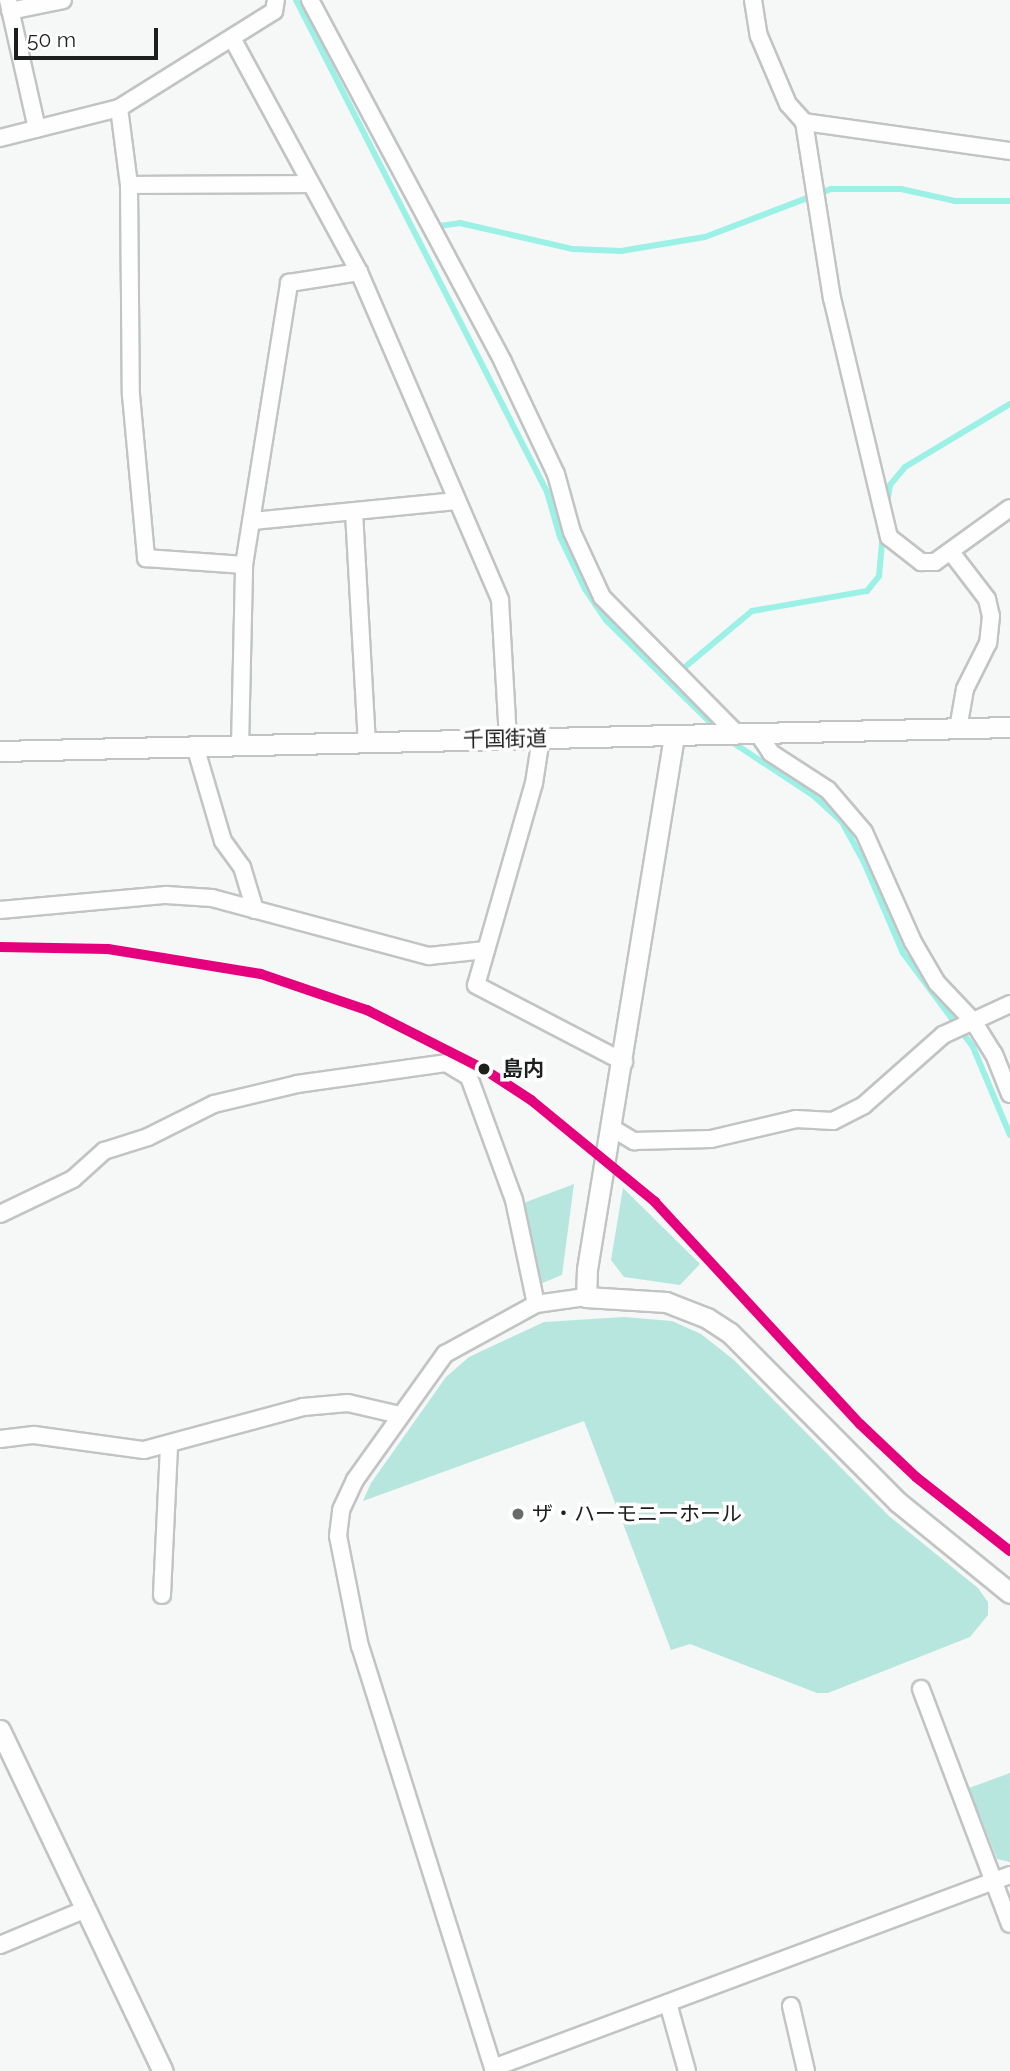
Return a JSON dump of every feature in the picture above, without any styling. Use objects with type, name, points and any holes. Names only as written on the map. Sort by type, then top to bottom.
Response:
[{"type":"street","points":[[37,128],[9,6],[62,0]]},
{"type":"street","points":[[0,138],[119,108],[274,11],[276,0]]},
{"type":"street","points":[[310,0],[503,362],[556,474],[572,532],[602,597],[725,732]]},
{"type":"street","points":[[753,0],[759,36],[788,104],[804,122],[832,298],[881,516],[898,548],[921,562],[935,562],[1010,508]]},
{"type":"street","points":[[232,38],[359,272],[500,600],[508,739]]},
{"type":"street","points":[[119,108],[129,185],[131,395],[146,558],[244,565]]},
{"type":"street","points":[[804,122],[1010,151]]},
{"type":"street","points":[[129,185],[310,184]]},
{"type":"street","points":[[240,747],[244,565],[289,283],[359,272]]},
{"type":"street","points":[[253,521],[456,501]]},
{"type":"street","points":[[354,512],[367,742]]},
{"type":"street","points":[[951,552],[986,599],[991,616],[988,643],[965,689],[958,728]]},
{"type":"street","name":"千国街道","points":[[0,751],[1010,727]]},
{"type":"street","points":[[757,732],[771,753],[828,790],[864,832],[913,942],[963,1026],[994,1054],[1010,1094]]},
{"type":"street","points":[[586,1297],[587,1269],[624,1062],[674,736]]},
{"type":"street","points":[[541,738],[534,783],[476,985],[624,1062]]},
{"type":"street","points":[[195,746],[223,841],[242,867],[255,910]]},
{"type":"street","points":[[0,910],[166,895],[212,898],[429,956],[486,950]]},
{"type":"street","points":[[612,1128],[634,1141],[698,1139],[796,1119],[812,1124],[833,1121],[864,1105],[963,1026],[1010,1004]]},
{"type":"street","points":[[0,1214],[73,1179],[104,1152],[148,1136],[214,1104],[297,1084],[446,1063],[469,1077],[514,1200],[536,1304]]},
{"type":"street","points":[[1002,1878],[494,2070],[360,1647],[338,1536],[341,1510],[355,1480],[445,1354],[536,1304],[586,1297],[666,1302],[707,1318],[730,1333],[898,1502],[1010,1593]]},
{"type":"street","points":[[0,1439],[34,1435],[144,1450],[169,1447],[184,1438],[303,1407],[348,1404],[400,1415]]},
{"type":"street","points":[[162,1595],[169,1447]]},
{"type":"street","points":[[921,1689],[1002,1878],[1010,1924]]},
{"type":"street","points":[[0,1730],[163,2071]]},
{"type":"street","points":[[0,1945],[86,1909]]},
{"type":"street","points":[[668,2003],[687,2071]]},
{"type":"street","points":[[791,2006],[806,2071]]},
{"type":"green space","points":[[574,1184],[562,1275],[540,1284],[532,1273],[522,1207],[526,1202]]},
{"type":"green space","points":[[623,1188],[700,1264],[680,1285],[624,1277],[611,1260]]},
{"type":"green space","points":[[624,1317],[672,1321],[701,1334],[734,1360],[889,1516],[978,1588],[988,1602],[988,1615],[970,1637],[828,1693],[817,1693],[690,1644],[671,1650],[584,1421],[363,1501],[371,1483],[446,1377],[469,1357],[544,1322]]},
{"type":"green space","points":[[1010,1773],[1010,1862],[997,1859],[969,1788]]},
{"type":"waterway","points":[[296,0],[547,492],[560,537],[585,589],[606,620],[716,728]]},
{"type":"waterway","points":[[432,227],[460,223],[573,249],[621,251],[705,237],[831,189],[901,189],[955,201],[1010,201]]},
{"type":"waterway","points":[[887,504],[890,485],[905,467],[1010,404]]},
{"type":"waterway","points":[[679,672],[752,611],[867,591],[879,576],[883,532]]},
{"type":"waterway","points":[[726,738],[814,796],[842,822],[864,862],[903,953],[973,1047],[1010,1135]]},
{"type":"transit line","points":[[0,947],[108,949],[261,974],[367,1010],[482,1068],[531,1100],[655,1202],[860,1424],[916,1477],[1010,1551]]},
{"type":"place","name":"島内","points":[[484,1069]]},
{"type":"place","name":"ザ・ハーモニーホール","points":[[518,1514]]}]
